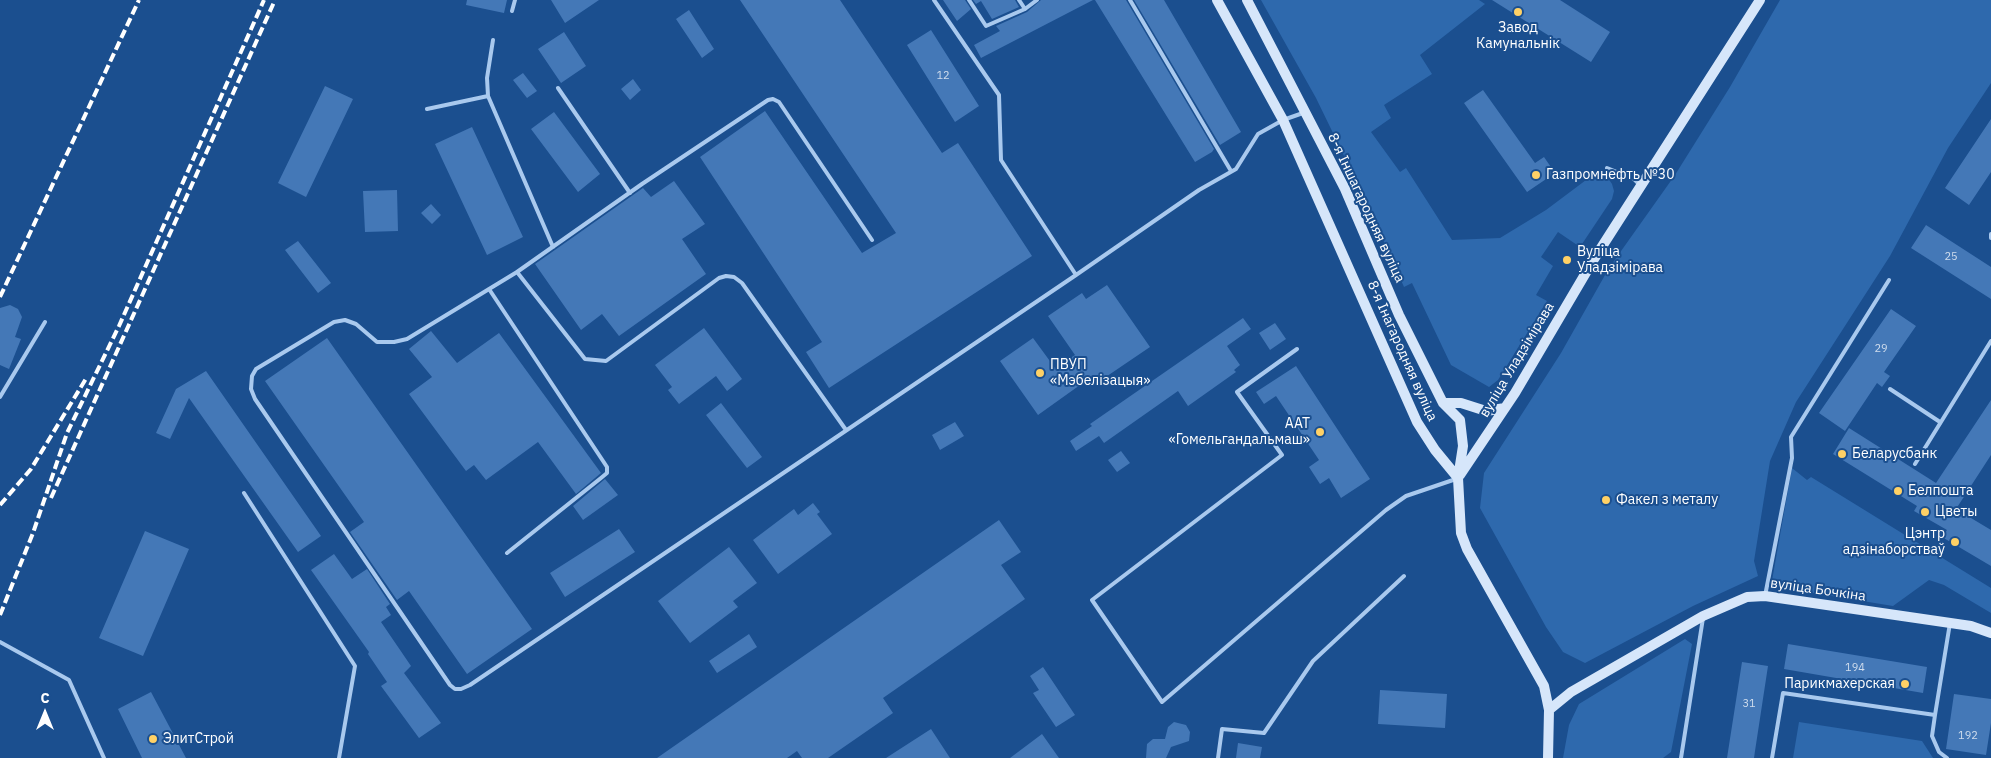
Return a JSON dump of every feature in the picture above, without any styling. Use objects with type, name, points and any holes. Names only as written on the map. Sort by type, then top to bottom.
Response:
[{"type":"main road","points":[[1217,0],[1283,120]]},
{"type":"main road","name":"8-я Іншагародняя вуліца","points":[[1247,0],[1345,189],[1399,315],[1443,403]]},
{"type":"main road","name":"вуліца Уладзімірава","points":[[1458,478],[1504,408],[1594,259],[1760,0]]},
{"type":"main road","name":"8-я Інагародняя вуліца","points":[[1283,120],[1417,422],[1435,450],[1458,478]]},
{"type":"main road","points":[[1443,403],[1461,403],[1486,411],[1504,408]]},
{"type":"main road","name":"8-я Інагародняя вуліца","points":[[1443,403],[1460,420],[1464,446],[1458,478]]},
{"type":"main road","points":[[1458,478],[1459,518],[1467,549],[1527,652],[1544,686],[1549,710],[1548,758]]},
{"type":"main road","name":"вуліца Бочкіна","points":[[1549,710],[1571,692],[1703,616],[1747,597],[1765,596],[1950,623],[1970,626],[1991,633]]},
{"type":"lane","points":[[512,11],[515,0]]},
{"type":"lane","points":[[934,0],[999,95],[1001,160],[1076,276]]},
{"type":"lane","points":[[969,0],[986,26],[1025,8],[1037,0]]},
{"type":"lane","points":[[1019,0],[1025,8]]},
{"type":"lane","points":[[1130,0],[1231,171]]},
{"type":"lane","points":[[493,40],[487,78],[488,96],[553,247]]},
{"type":"lane","points":[[558,88],[630,193]]},
{"type":"lane","points":[[428,108],[488,96]]},
{"type":"lane","points":[[872,240],[779,102],[774,99],[768,100],[517,272],[407,338],[394,342],[377,342],[356,324],[345,320],[334,322],[256,369],[252,376],[251,390],[255,399],[450,685],[455,689],[462,689],[1076,276],[1199,190],[1236,169],[1258,134],[1283,120],[1305,113]]},
{"type":"lane","points":[[1607,168],[1634,179],[1641,186]]},
{"type":"lane","points":[[517,272],[585,359],[595,361],[606,361],[718,278],[734,277],[742,283],[846,430]]},
{"type":"lane","points":[[1765,596],[1792,458],[1790,436],[1889,280]]},
{"type":"lane","points":[[490,289],[607,467],[607,473],[507,554]]},
{"type":"lane","points":[[0,397],[45,322]]},
{"type":"lane","points":[[1915,464],[1991,341]]},
{"type":"lane","points":[[1297,349],[1237,392],[1282,455],[1092,600],[1162,702],[1386,510],[1406,496],[1458,478]]},
{"type":"lane","points":[[1890,389],[1940,422]]},
{"type":"lane","points":[[244,493],[355,666],[339,758]]},
{"type":"lane","points":[[1218,758],[1222,729],[1264,734],[1313,661],[1404,576]]},
{"type":"lane","points":[[1681,758],[1703,616]]},
{"type":"lane","points":[[1947,758],[1939,752],[1932,736],[1950,623]]},
{"type":"lane","points":[[0,642],[69,680],[104,758]]},
{"type":"lane","points":[[1772,758],[1783,693],[1935,715]]},
{"type":"shaded area","points":[[1261,0],[1479,0],[1485,4],[1420,55],[1432,74],[1384,105],[1391,118],[1371,132],[1400,172],[1406,168],[1452,240],[1500,238],[1546,210],[1594,174],[1608,178],[1612,184],[1614,191],[1612,199],[1580,247],[1558,232],[1541,257],[1553,266],[1536,295],[1547,301],[1498,380],[1489,387],[1451,365],[1412,283],[1404,287],[1366,201],[1316,98]]},
{"type":"shaded area","points":[[1780,0],[1991,0],[1991,83],[1948,148],[1890,256],[1796,402],[1770,461],[1754,561],[1758,576],[1693,606],[1585,663],[1563,652],[1546,627],[1480,508],[1484,473],[1561,353],[1609,268],[1675,175],[1730,87]]},
{"type":"shaded area","points":[[1792,468],[1807,480],[1811,477],[1991,588],[1991,613],[1944,585],[1929,580],[1893,606],[1771,586]]},
{"type":"shaded area","points":[[1685,639],[1692,644],[1671,752],[1663,758],[1563,758],[1569,725],[1579,704]]},
{"type":"shaded area","points":[[1799,722],[1922,741],[1933,758],[1793,758]]},
{"type":"building","points":[[467,0],[507,0],[504,13],[466,5]]},
{"type":"building","points":[[551,0],[599,0],[565,23]]},
{"type":"building","points":[[740,0],[840,0],[942,153],[958,143],[1032,256],[829,388],[806,352],[822,342],[700,157],[765,111],[862,253],[896,233]]},
{"type":"building","points":[[943,0],[965,0],[971,9],[957,21]]},
{"type":"building","points":[[973,0],[1015,0],[1019,7],[992,19],[981,1],[976,4]]},
{"type":"building","points":[[1041,0],[1093,0],[981,58],[974,45],[1000,31],[996,26],[1027,12]]},
{"type":"building","points":[[1095,0],[1126,0],[1214,149],[1212,152],[1195,162]]},
{"type":"building","points":[[1134,0],[1164,0],[1241,132],[1220,145]]},
{"type":"building","points":[[1492,0],[1560,0],[1610,32],[1591,62]]},
{"type":"building","points":[[689,10],[714,49],[702,58],[676,19]]},
{"type":"building","points":[[931,30],[979,106],[955,122],[907,45]]},
{"type":"building","points":[[564,32],[586,66],[561,83],[538,49]]},
{"type":"building","points":[[523,73],[537,91],[527,98],[513,80]]},
{"type":"building","points":[[633,79],[641,90],[630,100],[621,89]]},
{"type":"building","points":[[325,86],[353,99],[306,197],[278,183]]},
{"type":"building","points":[[1483,90],[1535,163],[1544,157],[1555,173],[1527,192],[1464,103]]},
{"type":"building","points":[[554,112],[600,174],[578,192],[531,129]]},
{"type":"building","points":[[1991,119],[1991,172],[1969,205],[1945,188]]},
{"type":"building","points":[[472,127],[523,237],[487,255],[435,144]]},
{"type":"building","points":[[674,181],[705,224],[682,239],[706,274],[619,336],[602,314],[581,330],[535,264],[643,188],[651,197]]},
{"type":"building","points":[[397,190],[398,231],[365,232],[363,191]]},
{"type":"building","points":[[431,204],[441,215],[432,224],[421,213]]},
{"type":"building","points":[[1926,225],[1991,267],[1991,299],[1911,248]]},
{"type":"building","points":[[298,241],[331,283],[318,293],[285,250]]},
{"type":"building","points":[[1107,285],[1150,347],[1091,387],[1087,380],[1038,415],[1000,361],[1033,338],[1055,368],[1075,355],[1048,316],[1082,293],[1086,299]]},
{"type":"building","points":[[10,305],[18,309],[22,317],[15,337],[21,339],[9,369],[0,365],[0,308]]},
{"type":"building","points":[[1891,309],[1916,326],[1884,372],[1890,376],[1882,387],[1877,383],[1845,431],[1819,413]]},
{"type":"building","points":[[1243,318],[1251,329],[1227,346],[1240,365],[1234,370],[1236,372],[1188,406],[1178,391],[1104,443],[1099,436],[1076,451],[1070,441],[1092,426],[1090,424]]},
{"type":"building","points":[[1275,323],[1286,339],[1270,350],[1259,333]]},
{"type":"building","points":[[704,328],[742,379],[727,391],[716,376],[679,404],[668,390],[672,387],[655,365]]},
{"type":"building","points":[[431,331],[457,363],[499,333],[601,473],[576,494],[538,442],[486,480],[474,465],[466,471],[409,394],[432,377],[409,349]]},
{"type":"building","points":[[327,338],[532,629],[467,674],[409,591],[397,600],[350,532],[364,522],[265,381]]},
{"type":"building","name":"ААТ «Гомельгандальмаш»","points":[[1296,366],[1370,479],[1341,498],[1329,478],[1320,484],[1309,467],[1319,460],[1276,396],[1264,404],[1256,392]]},
{"type":"building","points":[[206,371],[321,536],[298,552],[189,398],[170,439],[156,433],[176,389]]},
{"type":"building","points":[[1991,400],[1991,455],[1956,509],[1991,530],[1991,566],[1942,537],[1947,530],[1914,511],[1917,506],[1833,454],[1849,428],[1936,483]]},
{"type":"building","points":[[721,403],[762,457],[747,468],[706,415]]},
{"type":"building","points":[[955,422],[964,436],[940,450],[932,435]]},
{"type":"building","points":[[1121,451],[1130,463],[1117,472],[1108,460]]},
{"type":"building","points":[[605,479],[618,495],[583,520],[573,506]]},
{"type":"building","points":[[813,503],[820,512],[817,514],[832,534],[778,574],[753,540],[794,509],[798,515]]},
{"type":"building","points":[[999,520],[1021,552],[1001,565],[1025,599],[883,698],[893,713],[828,758],[802,758],[797,751],[787,758],[657,758]]},
{"type":"building","points":[[619,529],[635,552],[565,597],[550,573]]},
{"type":"building","points":[[145,531],[189,549],[143,656],[99,638]]},
{"type":"building","points":[[729,547],[757,583],[733,601],[738,607],[690,643],[658,601]]},
{"type":"building","points":[[334,554],[352,579],[367,569],[390,604],[386,607],[391,615],[381,622],[411,666],[404,673],[441,723],[419,738],[381,686],[387,682],[368,654],[369,652],[311,570]]},
{"type":"building","points":[[749,634],[757,647],[717,673],[709,661]]},
{"type":"building","points":[[1788,644],[1927,667],[1923,693],[1784,669]]},
{"type":"building","points":[[1742,662],[1768,666],[1754,758],[1727,758]]},
{"type":"building","points":[[1043,667],[1075,715],[1056,727],[1033,693],[1039,690],[1030,676]]},
{"type":"building","points":[[1380,690],[1447,694],[1445,728],[1378,724]]},
{"type":"building","points":[[151,692],[186,758],[142,758],[118,709]]},
{"type":"building","points":[[1954,694],[1991,699],[1991,723],[1986,755],[1946,749]]},
{"type":"building","points":[[1174,722],[1186,725],[1190,732],[1189,741],[1171,747],[1166,758],[1146,758],[1147,744],[1153,739],[1165,739],[1168,727]]},
{"type":"building","points":[[931,729],[950,758],[886,758]]},
{"type":"building","points":[[1042,734],[1059,758],[1010,758]]},
{"type":"building","points":[[1238,743],[1262,747],[1260,758],[1236,758]]},
{"type":"railway","points":[[0,297],[139,0]]},
{"type":"railway","points":[[0,615],[33,533],[67,433],[119,326],[264,0]]},
{"type":"railway","points":[[51,498],[275,0]]},
{"type":"railway","points":[[0,505],[31,469],[87,377]]},
{"type":"place","name":"Завод Камунальнік","points":[[1518,12]]},
{"type":"place","name":"Газпромнефть №30","points":[[1536,175]]},
{"type":"place","name":"Вуліца Уладзімірава","points":[[1567,260]]},
{"type":"place","name":"ПВУП «Мэбелізацыя»","points":[[1040,373]]},
{"type":"place","name":"ААТ «Гомельгандальмаш»","points":[[1320,432]]},
{"type":"place","name":"Беларусбанк","points":[[1842,454]]},
{"type":"place","name":"Белпошта","points":[[1898,491]]},
{"type":"place","name":"Факел з металу","points":[[1606,500]]},
{"type":"place","name":"Цветы","points":[[1925,512]]},
{"type":"place","name":"Цэнтр адзінаборстваў","points":[[1955,542]]},
{"type":"place","name":"Парикмахерская","points":[[1905,684]]},
{"type":"place","name":"ЭлитСтрой","points":[[153,739]]}]
